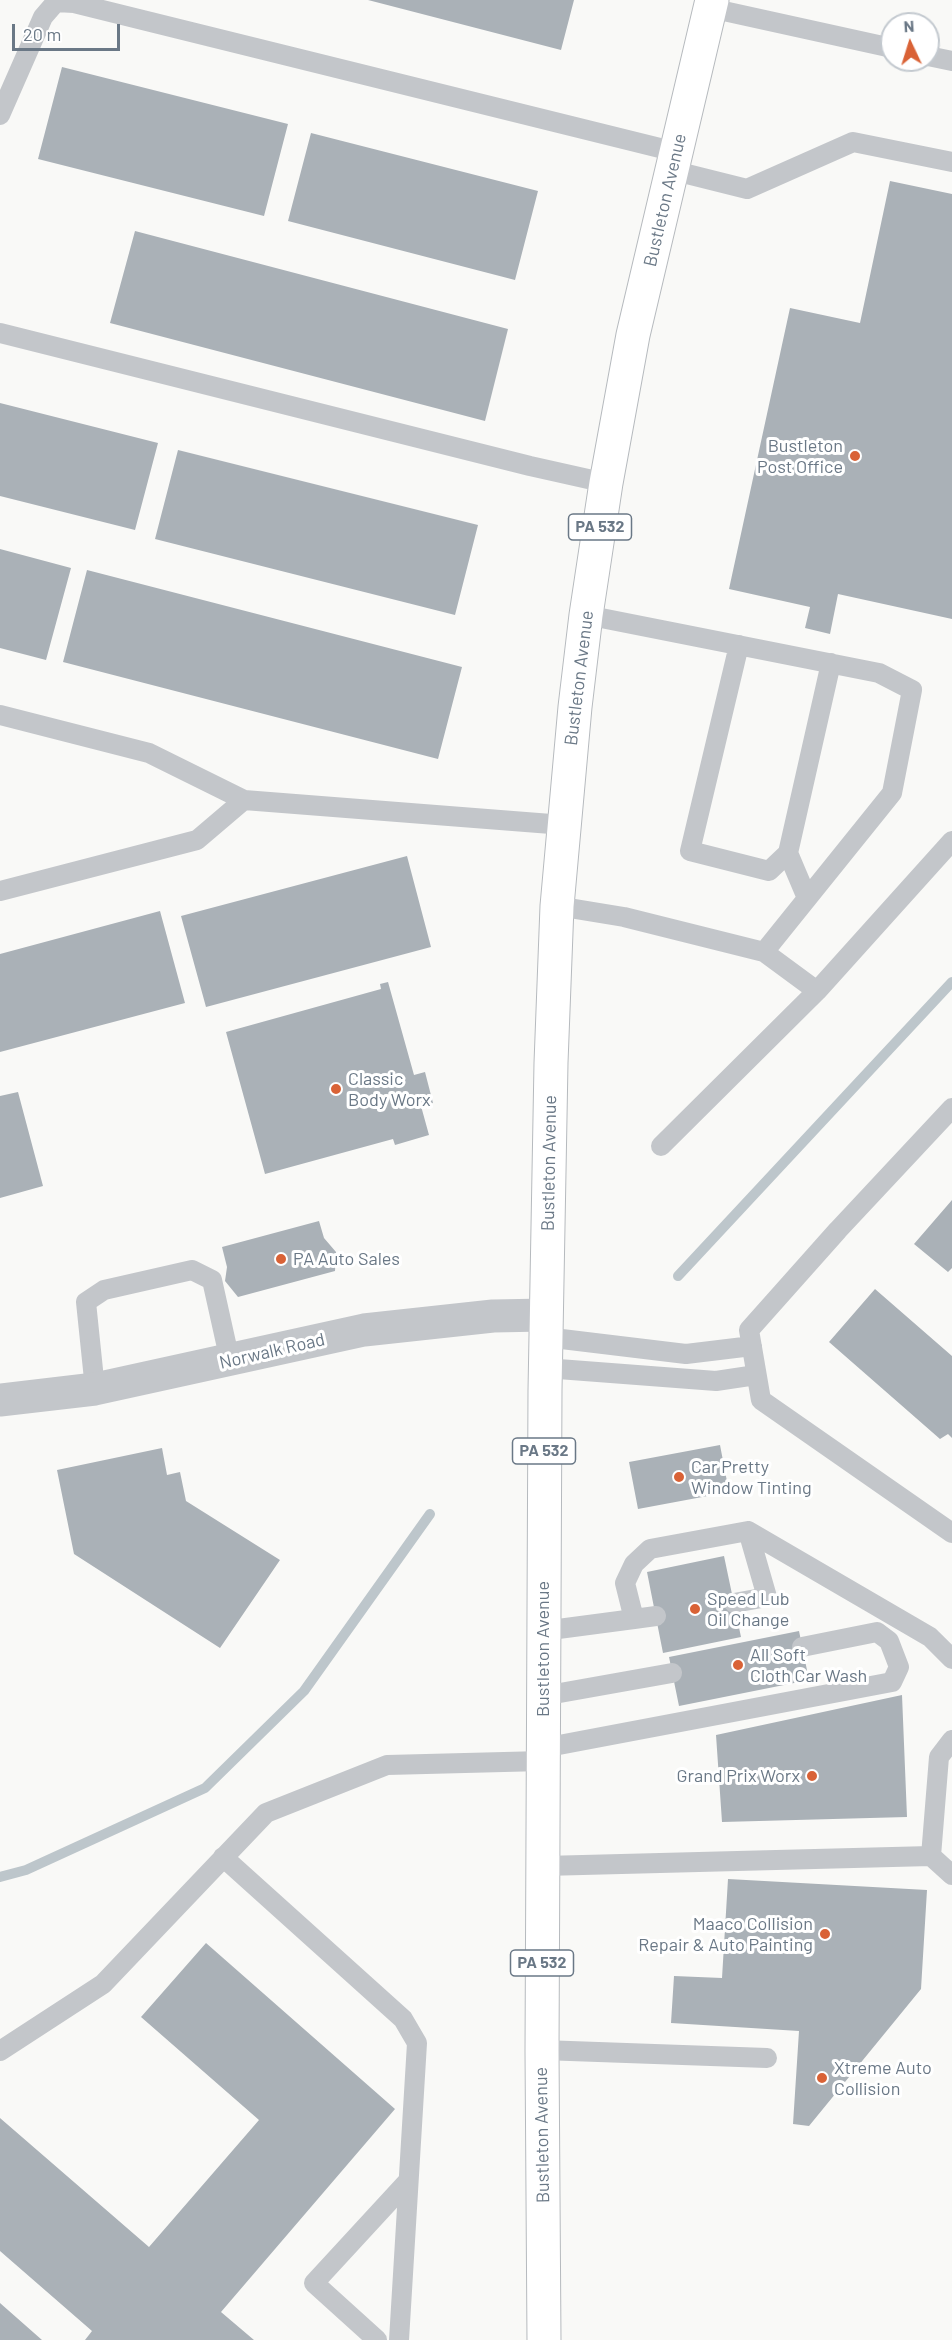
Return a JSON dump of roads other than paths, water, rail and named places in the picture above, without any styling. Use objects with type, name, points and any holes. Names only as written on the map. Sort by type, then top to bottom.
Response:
[{"type":"main road","name":"Bustleton Avenue","points":[[544,2340],[542,2050],[545,1340],[550,1064],[557,906],[586,615],[606,483],[633,335],[711,4]]},
{"type":"street","name":"Norwalk Road","points":[[0,1400],[95,1389],[364,1330],[493,1316],[545,1340]]},
{"type":"lane","points":[[0,115],[43,17],[56,2],[74,3],[673,161],[747,189],[853,142],[952,162]]},
{"type":"lane","points":[[711,4],[880,45]]},
{"type":"lane","points":[[0,333],[507,461],[606,483]]},
{"type":"lane","points":[[586,615],[879,673],[912,690],[892,793],[764,952]]},
{"type":"lane","points":[[739,645],[690,851],[769,871],[788,853],[831,663]]},
{"type":"lane","points":[[0,715],[149,753],[244,800],[564,825]]},
{"type":"lane","points":[[0,891],[197,840],[244,800]]},
{"type":"lane","points":[[661,1146],[817,991],[952,841]]},
{"type":"lane","points":[[788,853],[807,898]]},
{"type":"lane","points":[[557,906],[624,917],[764,952],[817,991]]},
{"type":"lane","points":[[952,1108],[838,1230],[749,1330],[761,1400],[952,1533]]},
{"type":"lane","points":[[95,1389],[86,1302],[104,1290],[192,1270],[212,1280],[230,1361]]},
{"type":"lane","points":[[545,1340],[686,1354],[752,1346]]},
{"type":"lane","points":[[545,1340],[716,1381],[756,1375]]},
{"type":"lane","points":[[634,1619],[626,1584],[634,1563],[650,1549],[748,1531],[930,1637],[952,1659]]},
{"type":"lane","points":[[734,1603],[767,1597],[748,1531]]},
{"type":"lane","points":[[543,1631],[656,1616]]},
{"type":"lane","points":[[0,2051],[103,1984],[266,1813],[387,1765],[543,1755],[892,1682],[899,1667],[889,1641],[877,1632],[802,1647]]},
{"type":"lane","points":[[889,1641],[930,1637]]},
{"type":"lane","points":[[543,1696],[672,1673]]},
{"type":"lane","points":[[931,1856],[939,1757],[952,1740]]},
{"type":"lane","points":[[543,1866],[931,1856],[952,1875]]},
{"type":"lane","points":[[223,1857],[403,2019],[417,2043],[399,2340]]},
{"type":"lane","points":[[542,2050],[767,2058]]},
{"type":"lane","points":[[377,2340],[314,2283],[408,2181]]},
{"type":"waterway","points":[[678,1276],[952,982]]},
{"type":"waterway","points":[[0,1877],[26,1870],[205,1788],[304,1691],[430,1514]]},
{"type":"place","name":"Bustleton Post Office","points":[[855,456]]},
{"type":"place","name":"Classic Body Worx","points":[[336,1089]]},
{"type":"place","name":"PA Auto Sales","points":[[281,1259]]},
{"type":"place","name":"Car Pretty Window Tinting","points":[[679,1477]]},
{"type":"place","name":"Speed Lub Oil Change","points":[[695,1609]]},
{"type":"place","name":"All Soft Cloth Car Wash","points":[[738,1665]]},
{"type":"place","name":"Grand Prix Worx","points":[[812,1776]]},
{"type":"place","name":"Maaco Collision Repair & Auto Painting","points":[[825,1934]]},
{"type":"place","name":"Xtreme Auto Collision","points":[[822,2078]]}]
